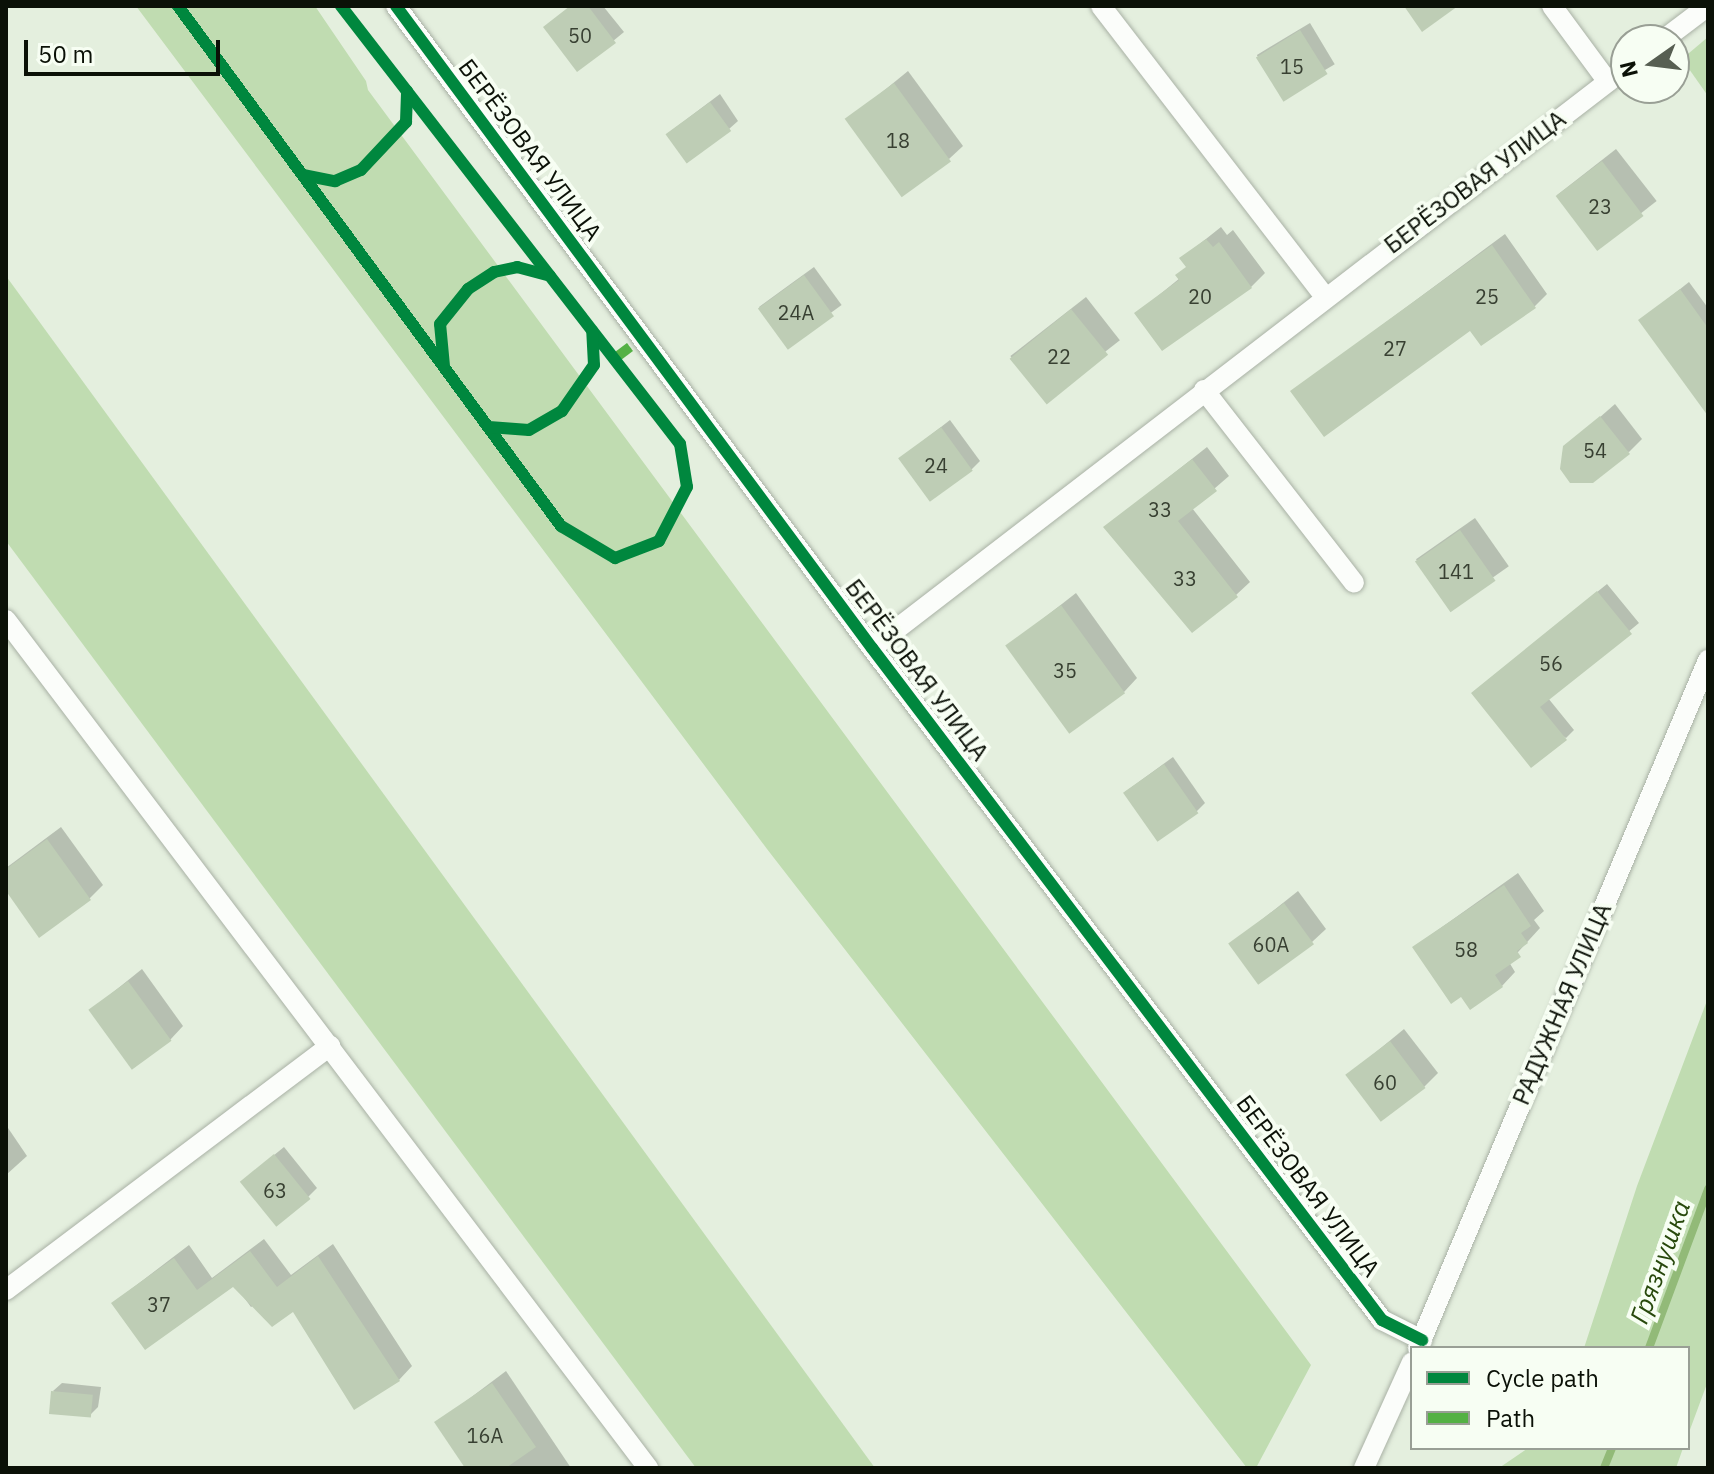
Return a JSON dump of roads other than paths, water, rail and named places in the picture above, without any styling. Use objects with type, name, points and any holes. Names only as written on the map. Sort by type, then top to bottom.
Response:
[{"type":"street","name":"БЕРЁЗОВАЯ УЛИЦА","points":[[396,6],[872,648],[1382,1320],[1420,1344]]},
{"type":"street","points":[[1101,6],[1324,296]]},
{"type":"street","points":[[1552,6],[1608,82]]},
{"type":"street","points":[[1684,24],[1708,6]]},
{"type":"street","name":"БЕРЁЗОВАЯ УЛИЦА","points":[[872,648],[1324,296],[1608,82]]},
{"type":"street","points":[[1204,390],[1354,583]]},
{"type":"street","points":[[6,620],[648,1468]]},
{"type":"street","name":"РАДУЖНАЯ УЛИЦА","points":[[1420,1344],[1708,660]]},
{"type":"street","points":[[6,1290],[330,1046]]},
{"type":"street","points":[[1364,1468],[1410,1366]]},
{"type":"waterway","name":"Грязнушка","points":[[1650,1346],[1708,1189]]},
{"type":"waterway","name":"Грязнушка","points":[[1604,1468],[1611,1450]]}]
